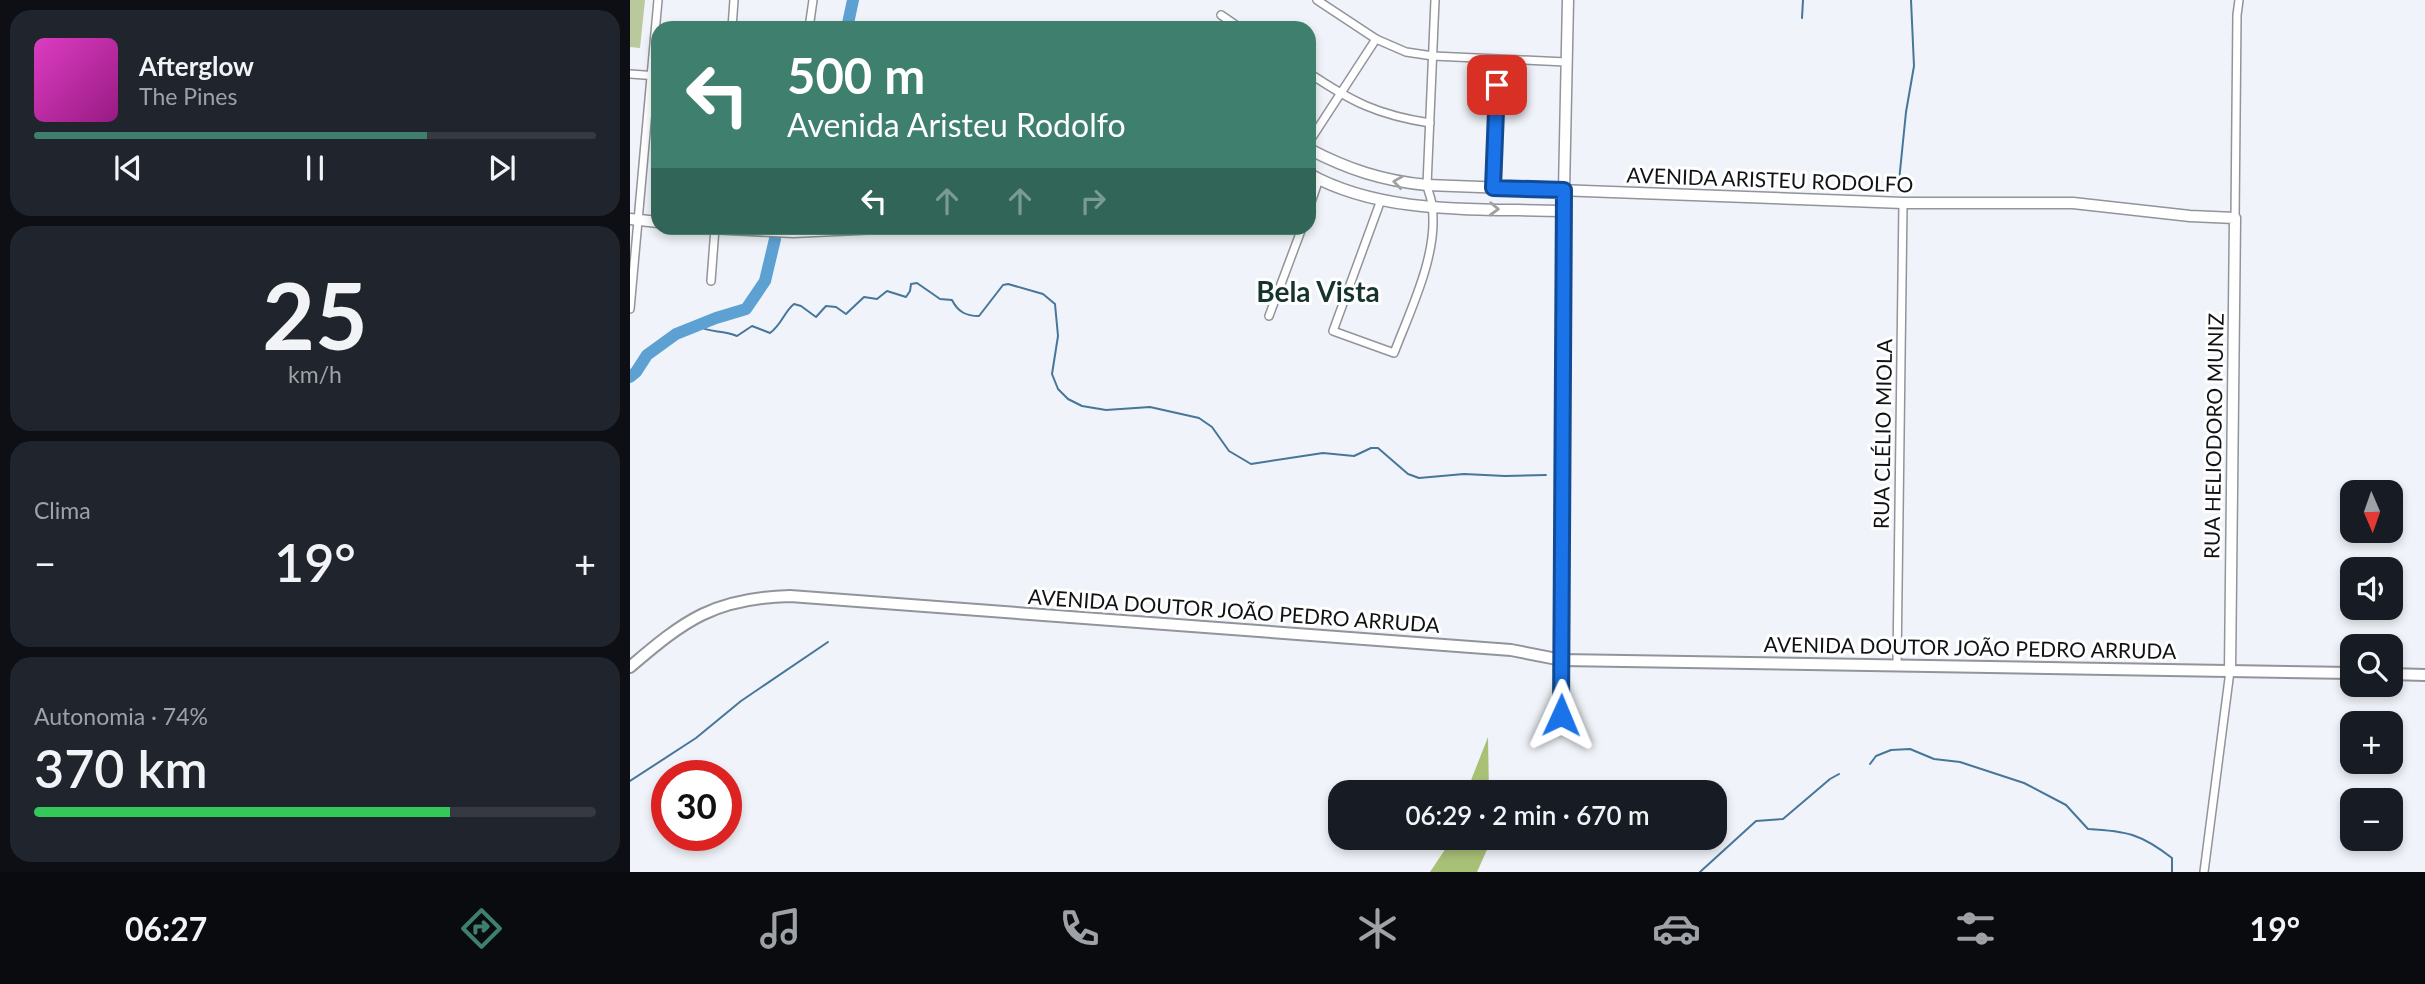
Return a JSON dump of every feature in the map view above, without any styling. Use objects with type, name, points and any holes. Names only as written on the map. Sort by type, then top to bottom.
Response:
[{"type":"main road","name":"AVENIDA DOUTOR JOÃO PEDRO ARRUDA","points":[[630,667],[665,638],[696,616],[710,610],[750,599],[806,596],[1511,650],[1546,650],[1555,653],[1562,660],[1567,654],[1587,660],[2340,673]]},
{"type":"main road","points":[[2403,674],[2425,675]]},
{"type":"street","points":[[657,21],[658,0]]},
{"type":"street","points":[[732,21],[734,0]]},
{"type":"street","points":[[810,21],[813,0]]},
{"type":"street","points":[[1317,0],[1376,39],[1406,51],[1433,57],[1566,62]]},
{"type":"street","points":[[1381,200],[1334,331],[1394,353],[1426,264],[1432,227],[1433,206],[1427,185],[1435,0]]},
{"type":"street","points":[[1561,715],[1564,190],[1568,0]]},
{"type":"street","name":"RUA HELIODORO MUNIZ","points":[[2204,872],[2230,671],[2239,0]]},
{"type":"street","points":[[1221,15],[1230,21]]},
{"type":"street","points":[[1316,131],[1376,39]]},
{"type":"street","points":[[1493,188],[1498,59]]},
{"type":"street","points":[[630,74],[651,76]]},
{"type":"street","points":[[1316,79],[1371,110],[1406,120],[1430,123]]},
{"type":"street","points":[[630,309],[635,220],[651,99]]},
{"type":"street","name":"AVENIDA ARISTEU RODOLFO","points":[[1316,152],[1379,179],[1427,185],[1903,203],[2073,203],[2190,216],[2235,218]]},
{"type":"street","points":[[1316,178],[1354,193],[1381,200],[1433,206],[1564,211]]},
{"type":"street","points":[[1316,188],[1319,179]]},
{"type":"street","name":"RUA CLÉLIO MIOLA","points":[[1897,665],[1903,203]]},
{"type":"street","points":[[711,281],[714,235]]},
{"type":"street","points":[[1269,316],[1299,235]]},
{"type":"green space","points":[[630,0],[645,0],[640,48],[630,47]]},
{"type":"green space","points":[[1488,737],[1489,780],[1471,780]]},
{"type":"green space","points":[[1487,850],[1477,872],[1430,872],[1444,851]]},
{"type":"waterway","points":[[848,21],[853,0]]},
{"type":"waterway","points":[[1802,18],[1803,0]]},
{"type":"waterway","points":[[1899,181],[1914,66],[1911,0]]},
{"type":"waterway","points":[[630,377],[647,355],[676,334],[746,309],[765,281],[775,239]]},
{"type":"waterway","points":[[696,325],[706,330],[737,336],[752,326],[770,333],[794,304],[816,317],[826,306],[836,307],[846,314],[864,297],[877,299],[887,291],[906,297],[911,284],[917,283],[940,299],[952,300],[963,312],[979,316],[1003,285],[1008,284],[1043,294],[1055,304],[1058,336],[1052,374],[1058,389],[1068,399],[1082,406],[1106,410],[1150,407],[1199,418],[1212,427],[1229,451],[1251,464],[1323,453],[1354,456],[1371,448],[1378,448],[1408,474],[1419,478],[1464,474],[1546,475]]},
{"type":"waterway","points":[[630,781],[696,738],[741,701],[828,642]]},
{"type":"waterway","points":[[1870,764],[1876,756],[1891,750],[1910,749],[1934,759],[1960,762],[2024,783],[2066,805],[2088,829],[2133,835],[2151,844],[2172,858],[2172,872]]},
{"type":"waterway","points":[[1700,872],[1756,821],[1783,819],[1839,774]]},
{"type":"district","name":"Bela Vista","points":[[1318,291]]},
{"type":"route","points":[[1497,85],[1493,188],[1564,190],[1561,715]]}]
